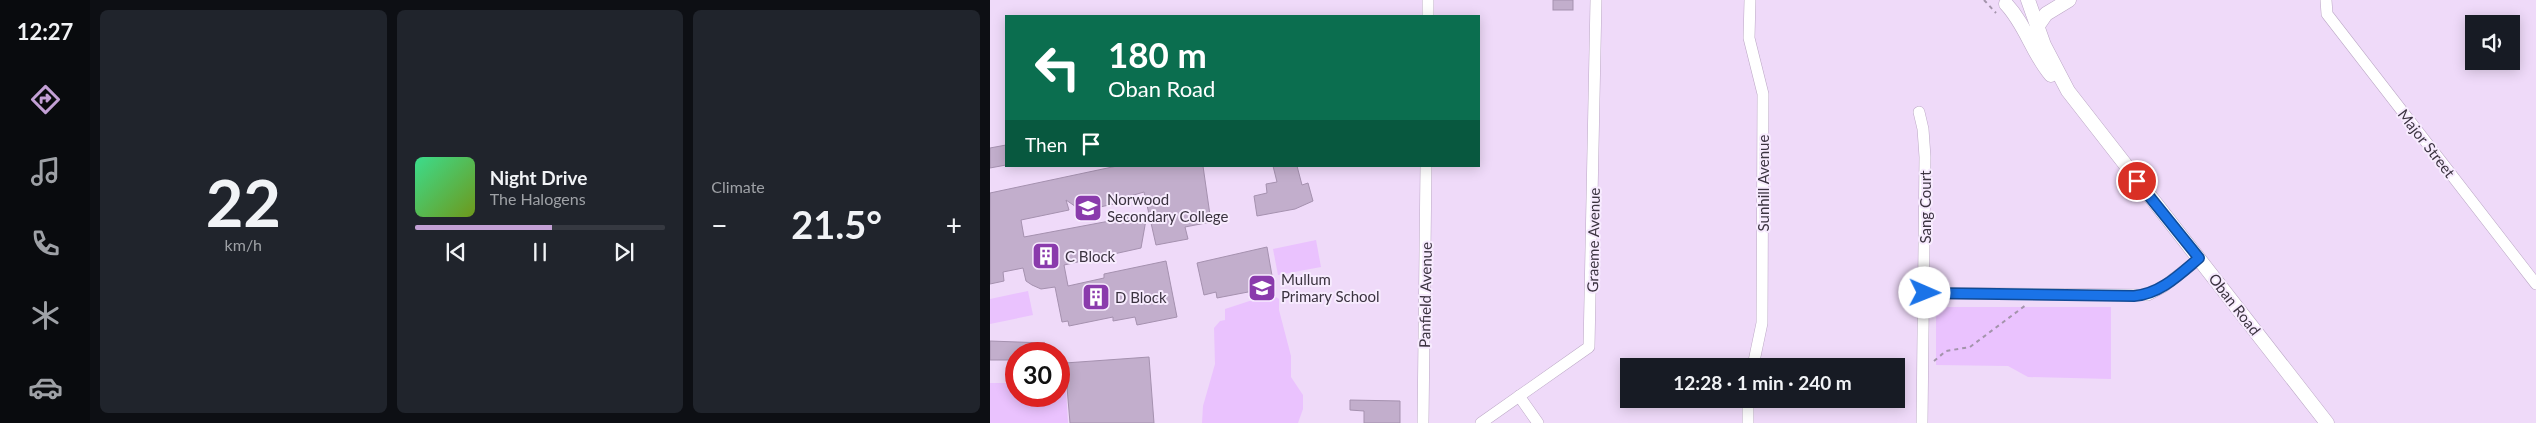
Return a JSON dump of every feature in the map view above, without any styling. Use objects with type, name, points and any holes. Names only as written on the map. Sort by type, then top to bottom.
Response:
[{"type":"main road","points":[[2002,2],[2015,4],[2027,0]]},
{"type":"main road","name":"Oban Road","points":[[2027,0],[2046,51],[2068,90]]},
{"type":"main road","points":[[2036,26],[2046,14],[2069,0]]},
{"type":"main road","name":"Oban Road","points":[[2002,2],[2019,18],[2044,66],[2068,90],[2327,423]]},
{"type":"street","points":[[1428,0],[1428,15]]},
{"type":"street","name":"Graeme Avenue","points":[[1481,423],[1589,347],[1591,340],[1596,0]]},
{"type":"street","name":"Sunhill Avenue","points":[[1750,0],[1749,38],[1763,94],[1762,323],[1755,358]]},
{"type":"street","name":"Major Street","points":[[2326,0],[2328,14],[2536,284]]},
{"type":"street","name":"Sang Court","points":[[1919,112],[1923,129],[1925,157],[1925,293],[1922,423]]},
{"type":"street","name":"Panfield Avenue","points":[[1424,423],[1426,167]]},
{"type":"street","points":[[1925,293],[2027,295],[2148,294],[2163,287],[2199,258]]},
{"type":"street","points":[[1520,396],[1538,423]]},
{"type":"street","points":[[1748,408],[1748,423]]},
{"type":"path","points":[[1924,370],[1934,369],[1934,360],[1946,351],[1970,347],[2025,306],[2027,295]]},
{"type":"shaded area","points":[[1316,240],[1321,267],[1278,275],[1273,249]]},
{"type":"shaded area","points":[[1028,291],[1033,315],[990,324],[990,299]]},
{"type":"shaded area","points":[[1271,294],[1279,299],[1279,310],[1291,356],[1291,377],[1303,395],[1303,409],[1298,423],[1202,423],[1203,406],[1215,364],[1214,328],[1220,321],[1225,320],[1225,309]]},
{"type":"shaded area","points":[[1941,307],[2111,307],[2111,379],[2028,377],[2008,366],[1936,365],[1936,314]]},
{"type":"shaded area","points":[[990,383],[1005,383],[1005,407],[1067,407],[1068,423],[990,423]]},
{"type":"building","points":[[1553,0],[1573,0],[1573,10],[1553,10]]},
{"type":"building","points":[[1005,145],[1005,165],[990,168],[990,148]]},
{"type":"building","points":[[1112,167],[1203,167],[1211,222],[1185,227],[1188,239],[1156,245],[1144,192],[1117,200],[1118,203],[1082,211],[1066,200],[1069,210],[1021,220],[1024,237],[1147,214],[1141,248],[1064,265],[1068,286],[1104,278],[1104,274],[1166,261],[1177,317],[1137,325],[1135,317],[1113,321],[1113,317],[1069,326],[1068,321],[1062,322],[1055,287],[1041,289],[1032,285],[1026,281],[1023,268],[1003,272],[1004,281],[990,284],[990,193]]},
{"type":"building","points":[[1273,167],[1297,167],[1302,185],[1308,183],[1313,201],[1295,209],[1257,216],[1254,196],[1267,193],[1266,184],[1277,182]]},
{"type":"building","points":[[1267,247],[1274,287],[1217,298],[1216,292],[1204,295],[1197,263]]},
{"type":"building","points":[[990,341],[1018,342],[1005,342],[1005,360],[990,360]]},
{"type":"building","points":[[1149,357],[1154,423],[1070,423],[1070,363]]},
{"type":"building","points":[[1350,400],[1400,401],[1400,423],[1364,423],[1364,411],[1350,410]]},
{"type":"place","name":"Norwood Secondary College","points":[[1088,208]]},
{"type":"place","name":"C Block","points":[[1046,256]]},
{"type":"place","name":"Mullum Primary School","points":[[1262,288]]},
{"type":"place","name":"D Block","points":[[1096,297]]},
{"type":"route","points":[[1925,293],[2134,296],[2148,294],[2163,287],[2199,258],[2137,181]]}]
